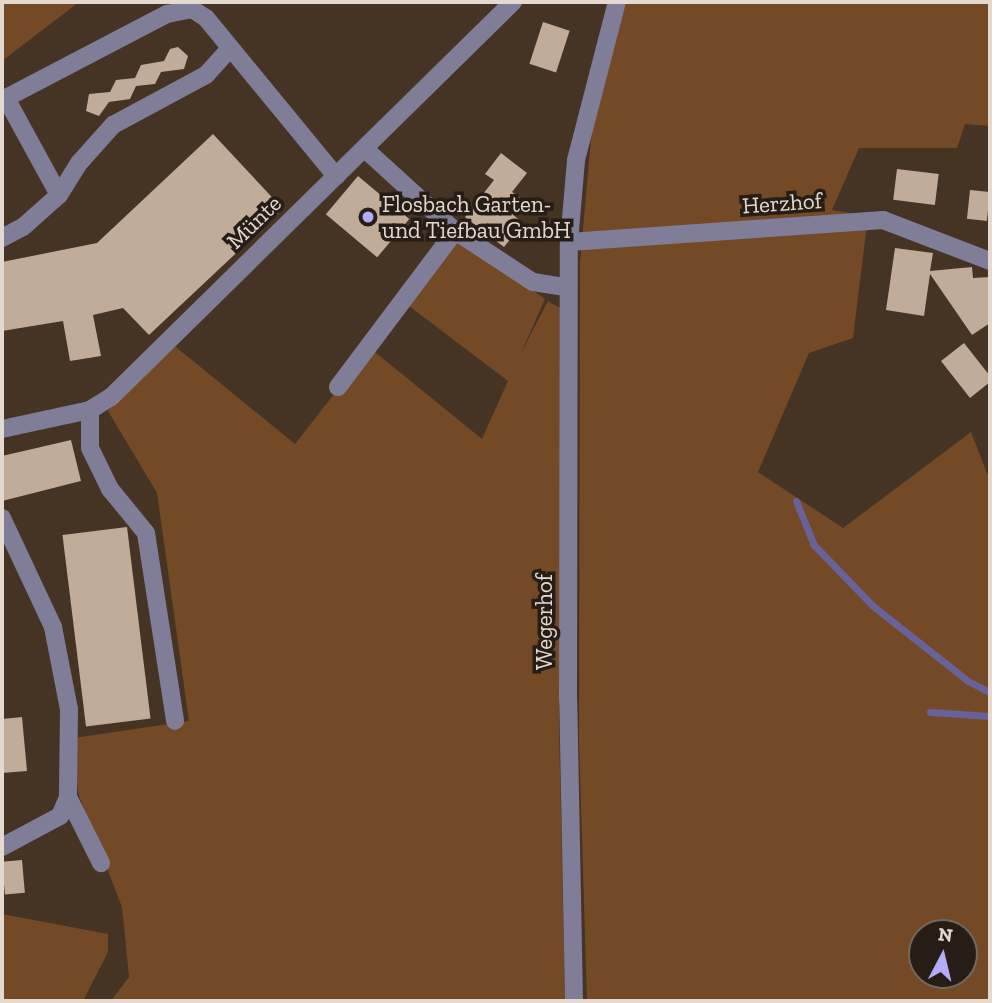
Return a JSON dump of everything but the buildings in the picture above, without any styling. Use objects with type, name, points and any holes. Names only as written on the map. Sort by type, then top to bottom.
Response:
[{"type":"street","name":"Münte","points":[[2,429],[90,410],[111,397],[513,2]]},
{"type":"street","name":"Wegerhof","points":[[575,1001],[568,700],[569,242],[576,160],[617,2]]},
{"type":"street","points":[[59,195],[6,98],[167,14],[192,9],[206,18],[336,176]]},
{"type":"street","points":[[2,238],[23,227],[59,195],[80,162],[113,125],[206,75],[230,48]]},
{"type":"street","points":[[365,149],[455,231],[533,282],[569,288]]},
{"type":"street","name":"Herzhof","points":[[569,242],[883,220],[990,261]]},
{"type":"street","points":[[338,387],[455,231]]},
{"type":"street","points":[[90,410],[90,447],[110,489],[146,533],[175,721]]},
{"type":"street","points":[[2,518],[53,627],[69,709],[68,797],[60,816],[2,847]]},
{"type":"street","points":[[68,797],[101,863]]},
{"type":"shaded area","points":[[2,2],[79,2],[2,61]]},
{"type":"shaded area","points":[[626,2],[990,2],[990,126],[965,124],[957,148],[859,148],[832,210],[868,216],[853,338],[809,353],[758,472],[843,528],[971,432],[990,481],[990,1001],[587,1001],[579,740],[580,263],[592,127]]},
{"type":"shaded area","points":[[456,236],[545,299],[521,353],[548,301],[562,309],[559,725],[565,1001],[111,1001],[129,977],[122,907],[78,793],[74,738],[189,721],[157,493],[108,411],[171,343],[295,444],[370,348],[482,439],[508,381],[405,303]]},
{"type":"shaded area","points":[[2,914],[108,934],[108,952],[83,1001],[2,1001]]},
{"type":"waterway","points":[[796,501],[814,545],[873,606],[968,681],[990,692]]},
{"type":"waterway","points":[[930,712],[990,716]]},
{"type":"place","name":"Flosbach Garten- und Tiefbau GmbH","points":[[368,217]]}]
